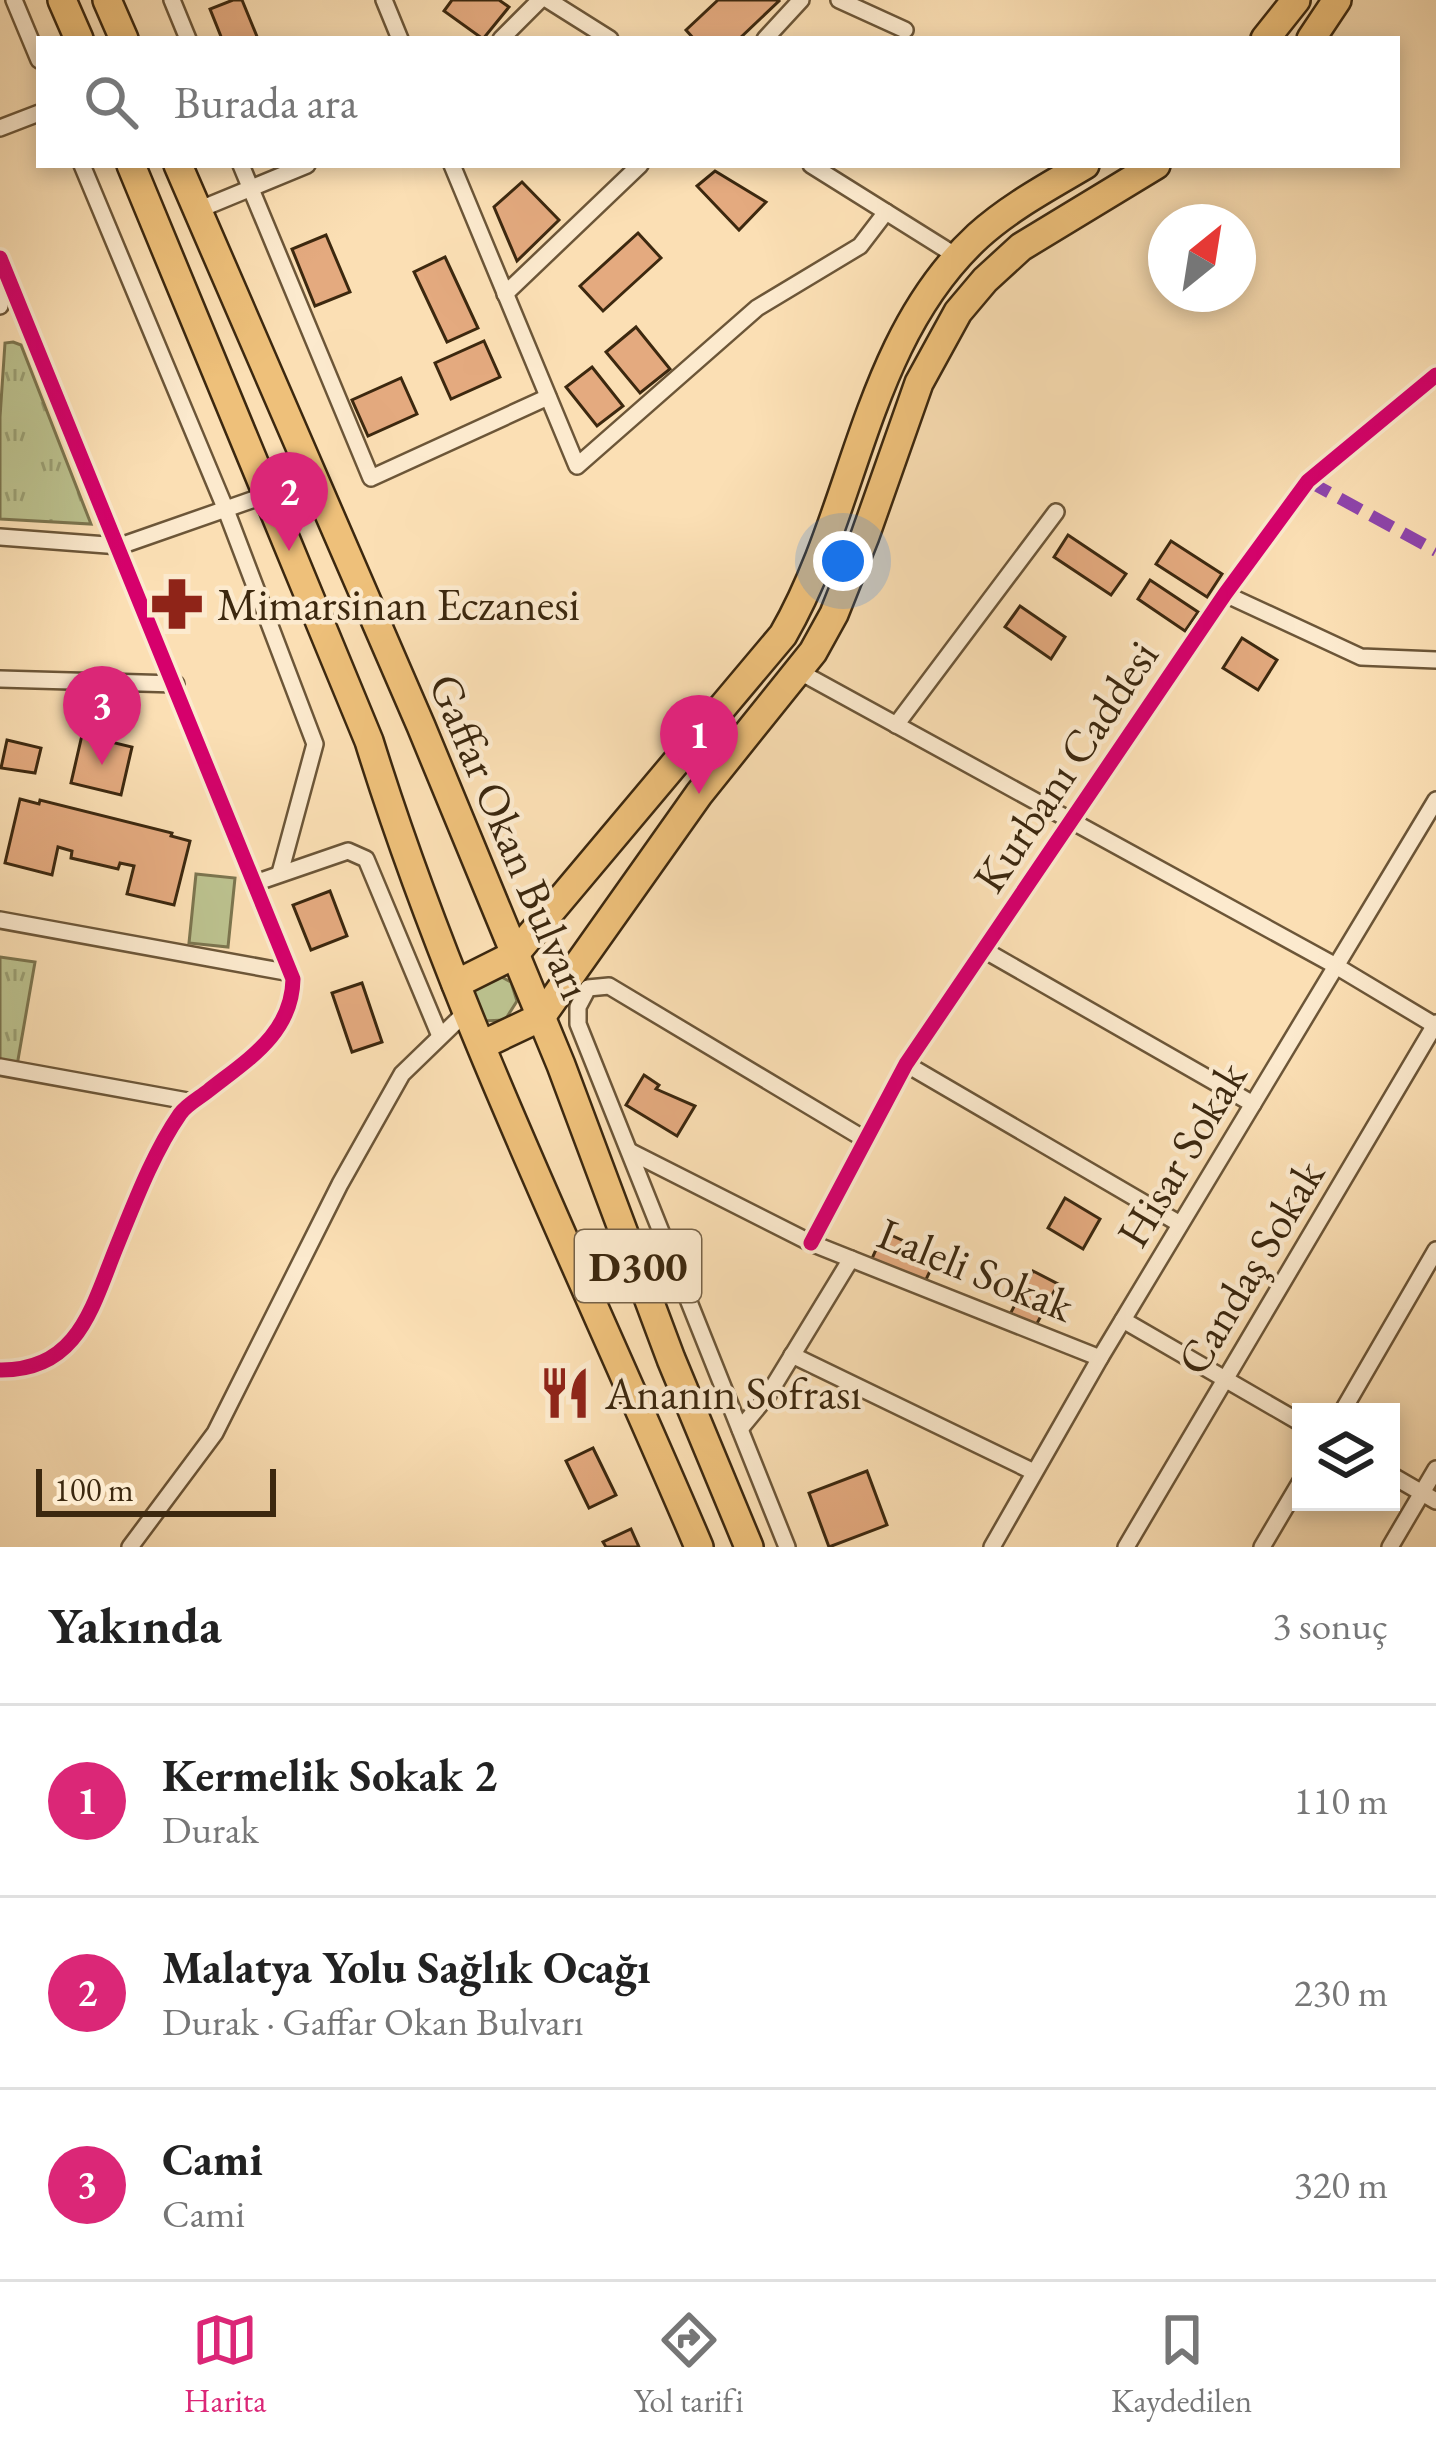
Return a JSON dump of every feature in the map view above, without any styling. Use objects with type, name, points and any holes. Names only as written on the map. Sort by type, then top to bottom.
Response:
[{"type":"highway","points":[[62,0],[78,36]]},
{"type":"highway","points":[[107,0],[123,36]]},
{"type":"highway","points":[[1267,36],[1296,0]]},
{"type":"highway","points":[[1313,36],[1337,0]]},
{"type":"highway","name":"Gaffar Okan Bulvarı","points":[[132,168],[369,741],[467,1011],[699,1547]]},
{"type":"highway","name":"Gaffar Okan Bulvarı","points":[[179,168],[421,726],[597,1153],[671,1359],[749,1547]]},
{"type":"highway","points":[[456,984],[514,956],[783,635],[810,581],[893,353],[920,307],[958,257],[998,220],[1080,168]]},
{"type":"highway","points":[[482,1045],[541,1017],[699,794],[800,672],[834,614],[919,383],[958,312],[1000,265],[1042,231],[1151,168]]},
{"type":"street","points":[[14,0],[36,54]]},
{"type":"street","points":[[172,0],[187,36]]},
{"type":"street","points":[[384,0],[399,36]]},
{"type":"street","points":[[504,36],[544,0],[605,36]]},
{"type":"street","points":[[768,36],[802,0]]},
{"type":"street","points":[[839,0],[905,29]]},
{"type":"street","points":[[0,128],[36,114]]},
{"type":"street","points":[[83,168],[226,510],[315,744],[280,873]]},
{"type":"street","points":[[242,168],[370,478],[548,397]]},
{"type":"street","points":[[198,210],[300,168]]},
{"type":"street","points":[[453,168],[577,466],[757,308],[868,239],[886,212]]},
{"type":"street","points":[[506,294],[637,168]]},
{"type":"street","points":[[816,168],[958,257]]},
{"type":"street","points":[[0,306],[2,261]]},
{"type":"street","points":[[0,1370],[28,1368],[66,1347],[84,1324],[181,1112],[262,1048],[278,1030],[291,999],[291,974],[2,261]]},
{"type":"street","name":"Kurbanı Caddesi","points":[[811,1243],[906,1064],[1225,593],[1308,482],[1436,375]]},
{"type":"street","points":[[0,537],[120,546],[266,495]]},
{"type":"street","points":[[896,725],[1056,512]]},
{"type":"street","points":[[1225,593],[1361,657],[1436,660]]},
{"type":"street","points":[[800,672],[1436,1025]]},
{"type":"street","points":[[0,679],[176,684]]},
{"type":"street","name":"Hisar Sokak","points":[[992,1547],[1100,1358],[1436,800]]},
{"type":"street","points":[[255,884],[348,851],[367,859],[440,1036]]},
{"type":"street","points":[[0,920],[291,974]]},
{"type":"street","points":[[984,950],[1253,1104]]},
{"type":"street","points":[[787,1547],[578,1024],[581,995],[599,985],[618,991],[866,1141]]},
{"type":"street","points":[[130,1547],[215,1433],[340,1184],[402,1074],[467,1011]]},
{"type":"street","name":"Candaş Sokak","points":[[1126,1547],[1436,1025]]},
{"type":"street","points":[[906,1064],[1180,1225]]},
{"type":"street","points":[[0,1067],[194,1102]]},
{"type":"street","name":"Laleli Sokak","points":[[631,1152],[811,1243],[1100,1358]]},
{"type":"street","points":[[1347,1403],[1436,1250]]},
{"type":"street","points":[[740,1429],[768,1395],[850,1258]]},
{"type":"street","points":[[1123,1320],[1292,1418]]},
{"type":"street","points":[[792,1355],[1034,1472]]},
{"type":"street","points":[[1390,1547],[1429,1497],[1436,1469]]},
{"type":"street","points":[[1400,1480],[1429,1497]]},
{"type":"street","points":[[1262,1547],[1292,1496]]},
{"type":"green space","points":[[5,343],[21,345],[91,524],[0,519]]},
{"type":"green space","points":[[196,874],[235,878],[228,947],[189,943]]},
{"type":"green space","points":[[0,957],[35,962],[15,1077],[0,1075]]},
{"type":"green space","points":[[496,974],[511,982],[517,1001],[505,1020],[483,1021],[471,986]]},
{"type":"building","points":[[242,0],[257,36],[221,36],[210,9]]},
{"type":"building","points":[[452,0],[499,0],[509,7],[485,36],[444,11]]},
{"type":"building","points":[[718,0],[779,1],[742,36],[691,36],[686,30]]},
{"type":"building","points":[[715,171],[766,202],[739,230],[697,186]]},
{"type":"building","points":[[522,182],[559,220],[517,261],[494,207]]},
{"type":"building","points":[[638,233],[661,258],[603,311],[580,286]]},
{"type":"building","points":[[326,235],[350,292],[315,306],[292,249]]},
{"type":"building","points":[[445,257],[478,328],[447,342],[414,272]]},
{"type":"building","points":[[636,327],[670,369],[640,393],[606,352]]},
{"type":"building","points":[[484,341],[500,377],[451,399],[435,363]]},
{"type":"building","points":[[592,367],[623,406],[597,426],[566,387]]},
{"type":"building","points":[[401,378],[417,414],[368,436],[352,400]]},
{"type":"building","points":[[1068,535],[1126,574],[1111,595],[1054,557]]},
{"type":"building","points":[[1171,541],[1222,574],[1207,597],[1156,564]]},
{"type":"building","points":[[1150,580],[1198,612],[1185,631],[1138,599]]},
{"type":"building","points":[[1020,606],[1065,637],[1051,659],[1005,627]]},
{"type":"building","points":[[1242,638],[1277,660],[1258,690],[1223,668]]},
{"type":"building","points":[[82,735],[132,747],[121,795],[71,783]]},
{"type":"building","points":[[7,740],[41,748],[35,773],[1,768]]},
{"type":"building","points":[[20,799],[39,804],[40,800],[190,841],[174,905],[127,894],[134,866],[120,863],[118,869],[71,858],[72,851],[58,847],[52,875],[5,863]]},
{"type":"building","points":[[330,891],[347,936],[311,950],[293,905]]},
{"type":"building","points":[[362,983],[382,1042],[352,1052],[332,993]]},
{"type":"building","points":[[644,1075],[659,1085],[656,1089],[695,1106],[677,1136],[626,1105]]},
{"type":"building","points":[[1065,1198],[1100,1219],[1083,1249],[1048,1228]]},
{"type":"building","points":[[884,1232],[937,1256],[923,1286],[870,1263]]},
{"type":"building","points":[[1033,1271],[1058,1284],[1034,1329],[1009,1316]]},
{"type":"building","points":[[593,1448],[616,1495],[589,1508],[566,1461]]},
{"type":"building","points":[[867,1471],[887,1525],[829,1547],[809,1493]]},
{"type":"building","points":[[631,1529],[639,1547],[606,1547],[603,1542]]},
{"type":"marked path","points":[[1308,481],[1436,551]]},
{"type":"cycle path","points":[[0,258],[293,979],[285,1015],[265,1044],[186,1108],[170,1129],[78,1332],[48,1360],[0,1370]]},
{"type":"cycle path","points":[[811,1243],[906,1064],[1225,594],[1308,481],[1436,375]]},
{"type":"place","name":"Malatya Yolu Sağlık Ocağı","points":[[289,551]]},
{"type":"place","name":"Mimarsinan Eczanesi","points":[[177,604]]},
{"type":"place","name":"Cami","points":[[102,765]]},
{"type":"place","name":"Kermelik Sokak 2","points":[[699,794]]},
{"type":"place","name":"Ananın Sofrası","points":[[565,1393]]}]
